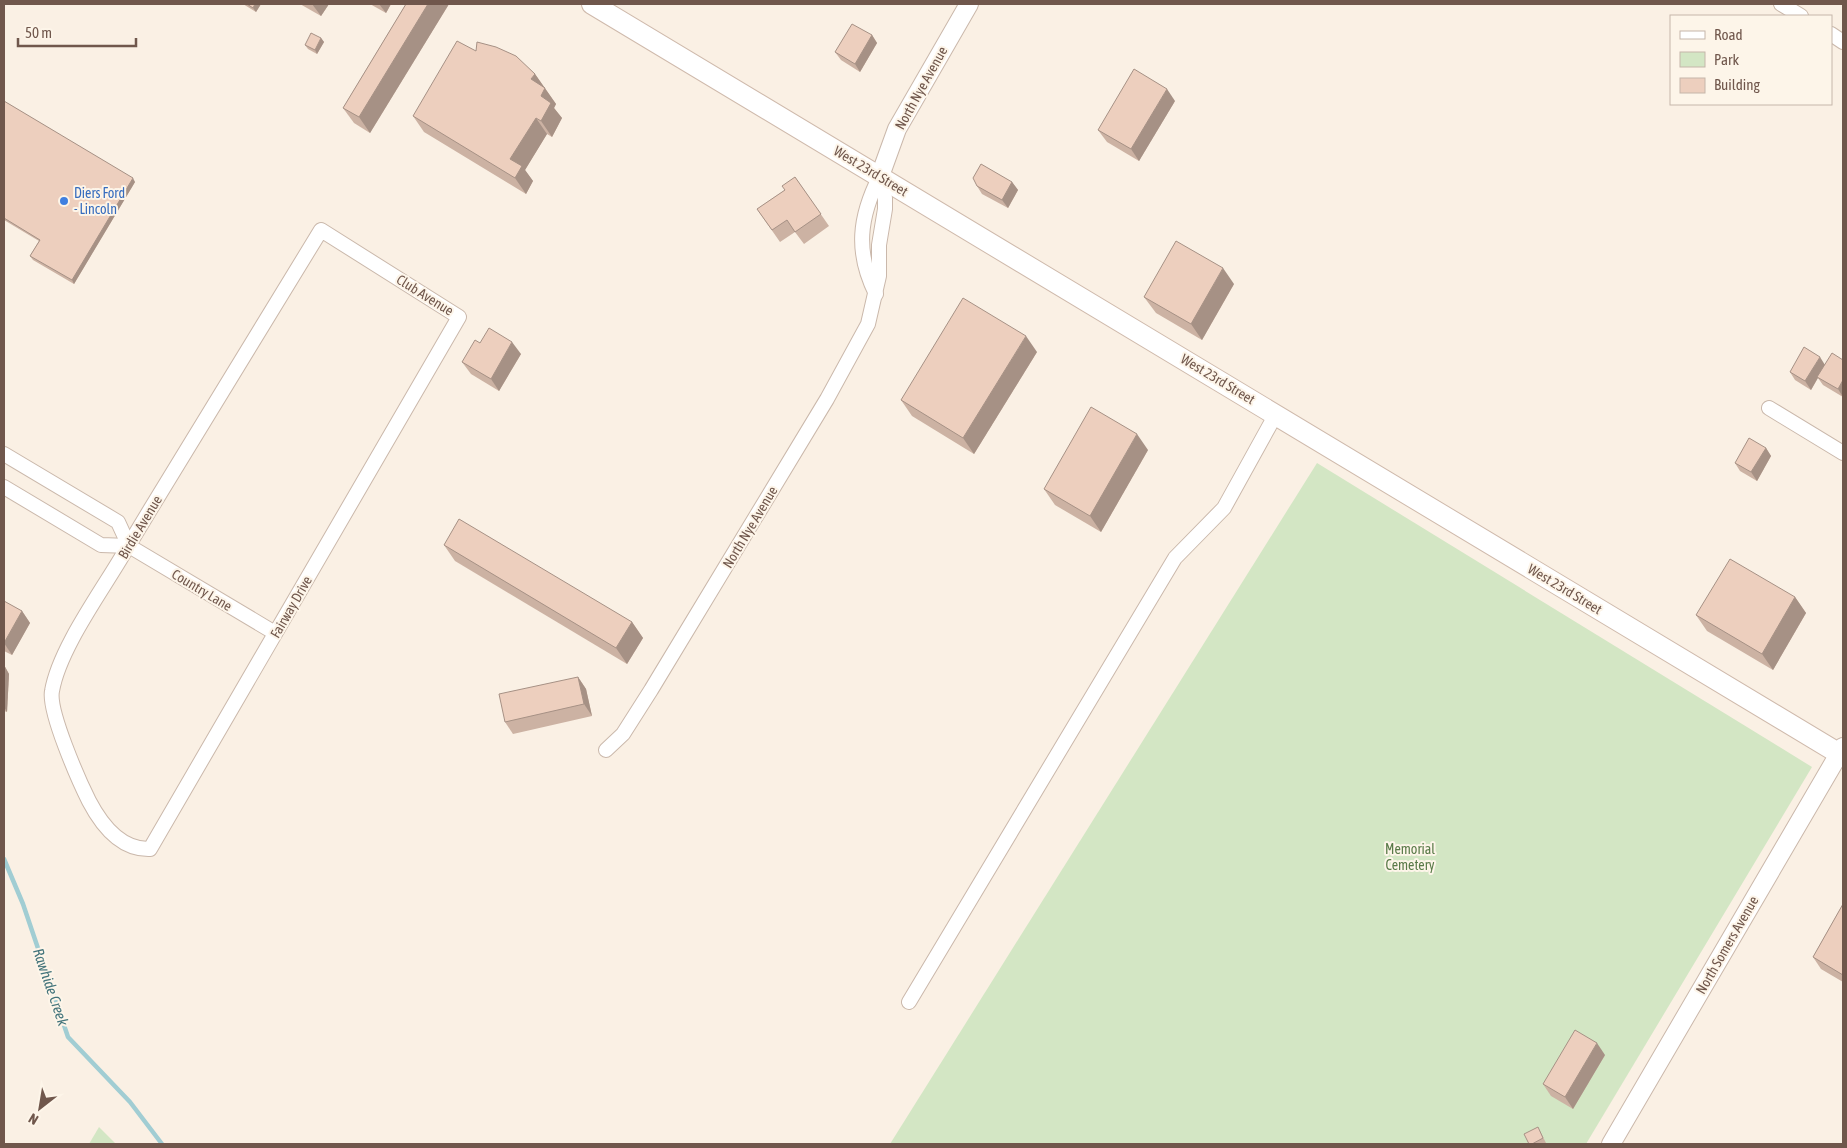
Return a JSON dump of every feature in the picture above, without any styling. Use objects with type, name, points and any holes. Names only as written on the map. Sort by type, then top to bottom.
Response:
[{"type":"main road","name":"West 23rd Street","points":[[592,4],[1842,752]]},
{"type":"street","name":"North Nye Avenue","points":[[876,294],[864,265],[862,238],[865,208],[880,176],[897,129],[969,4]]},
{"type":"street","points":[[1781,4],[1799,15]]},
{"type":"street","points":[[1832,35],[1843,42]]},
{"type":"street","name":"North Nye Avenue","points":[[606,750],[623,734],[641,706],[826,399],[868,324],[876,294],[880,263],[880,234],[885,209],[884,190],[880,176]]},
{"type":"street","name":"Birdie Avenue","points":[[144,849],[125,845],[97,817],[75,774],[56,718],[51,693],[68,647],[321,230],[350,248]]},
{"type":"street","name":"Club Avenue","points":[[350,248],[459,317],[434,360]]},
{"type":"street","name":"Fairway Drive","points":[[144,849],[150,849],[434,360]]},
{"type":"street","points":[[1769,408],[1843,453]]},
{"type":"street","points":[[909,1002],[1175,558],[1224,508],[1276,414]]},
{"type":"street","points":[[4,454],[118,522],[128,546]]},
{"type":"street","name":"Country Lane","points":[[4,487],[101,545],[128,546],[275,633]]},
{"type":"street","name":"North Somers Avenue","points":[[1611,1144],[1842,752]]},
{"type":"green space","name":"Memorial Cemetery","points":[[1317,463],[1812,767],[1586,1144],[890,1144]]},
{"type":"green space","points":[[99,1127],[116,1144],[89,1144]]},
{"type":"building","points":[[247,4],[255,4],[253,8]]},
{"type":"building","points":[[406,4],[428,4],[359,117],[343,108]]},
{"type":"building","points":[[852,24],[872,35],[855,64],[835,52]]},
{"type":"building","points":[[311,33],[321,38],[315,50],[305,45]]},
{"type":"building","points":[[457,41],[476,51],[477,42],[496,47],[516,56],[535,74],[531,79],[545,88],[541,96],[551,103],[541,121],[536,118],[510,159],[522,166],[515,178],[413,116]]},
{"type":"building","points":[[1134,69],[1167,89],[1131,149],[1098,130]]},
{"type":"building","name":"Diers Ford - Lincoln","points":[[4,101],[133,178],[72,280],[30,256],[40,240],[4,218]]},
{"type":"building","points":[[981,164],[1012,182],[1002,200],[977,186],[973,178]]},
{"type":"building","points":[[795,177],[821,214],[795,232],[787,220],[772,230],[757,209],[785,190],[782,186]]},
{"type":"building","points":[[1176,241],[1223,268],[1191,324],[1144,297]]},
{"type":"building","points":[[963,298],[1026,336],[963,438],[901,400]]},
{"type":"building","points":[[489,328],[512,342],[491,379],[462,362],[475,340],[480,343]]},
{"type":"building","points":[[1804,347],[1820,357],[1805,381],[1790,372]]},
{"type":"building","points":[[1832,353],[1843,360],[1843,380],[1838,389],[1817,377]]},
{"type":"building","points":[[1091,407],[1137,434],[1090,516],[1044,489]]},
{"type":"building","points":[[1749,438],[1766,448],[1751,472],[1735,463]]},
{"type":"building","points":[[459,519],[632,622],[616,648],[444,545]]},
{"type":"building","points":[[1730,559],[1795,597],[1762,654],[1696,615]]},
{"type":"building","points":[[4,601],[22,611],[4,643]]},
{"type":"building","points":[[578,677],[584,704],[505,722],[499,694]]},
{"type":"building","points":[[1843,904],[1843,975],[1813,957]]},
{"type":"building","points":[[1575,1030],[1597,1043],[1565,1097],[1543,1084]]},
{"type":"building","points":[[1538,1127],[1543,1138],[1529,1144],[1524,1134]]},
{"type":"waterway","name":"Rawhide Creek","points":[[4,859],[23,904],[68,1037],[130,1102],[162,1144]]},
{"type":"place","name":"Diers Ford - Lincoln","points":[[64,201]]}]
